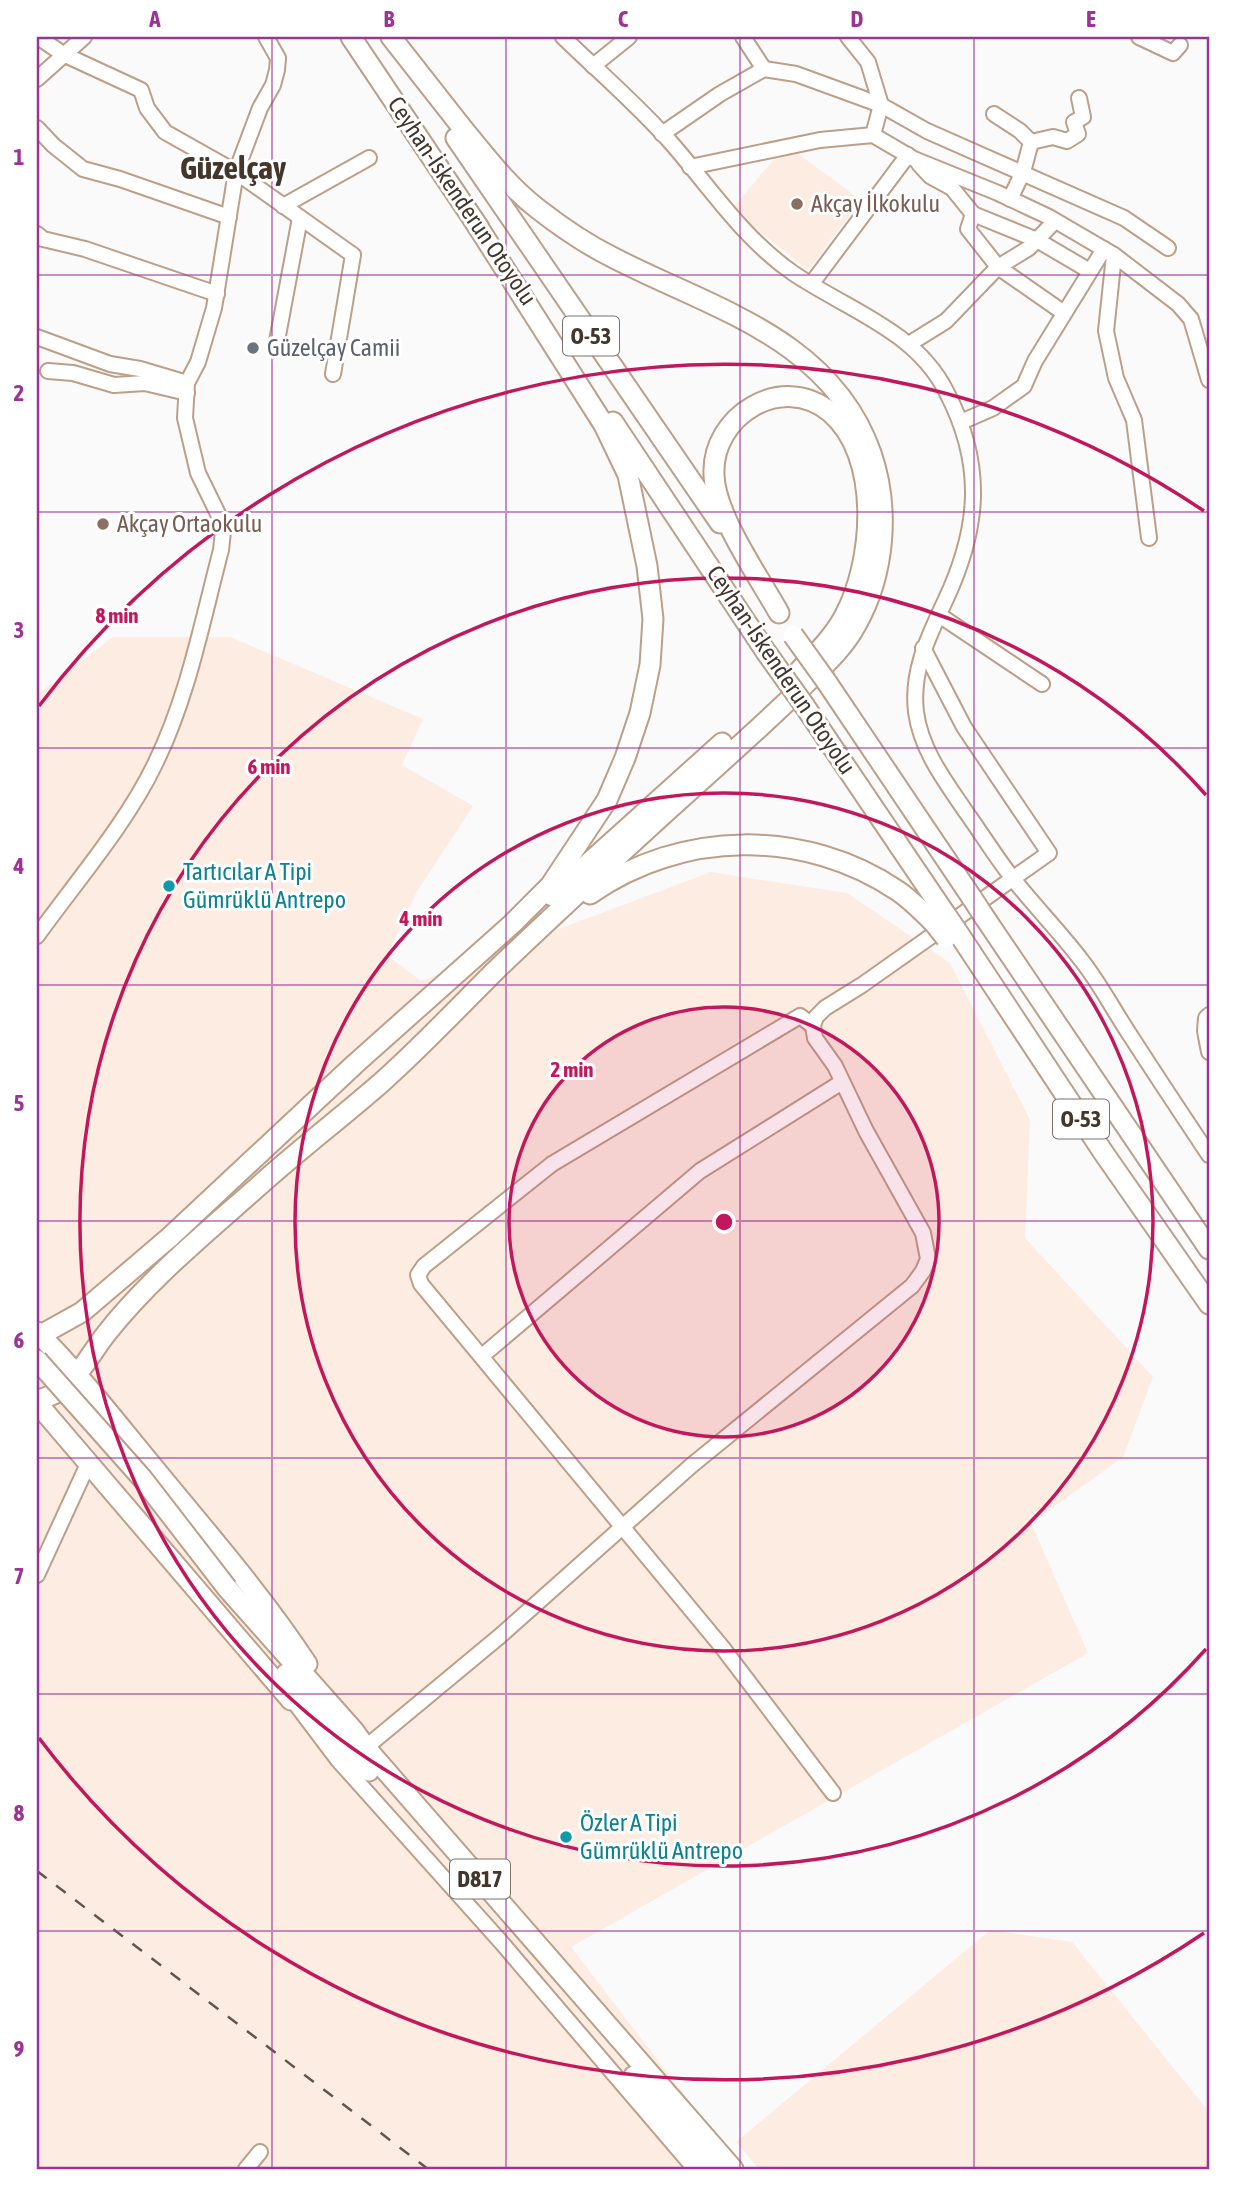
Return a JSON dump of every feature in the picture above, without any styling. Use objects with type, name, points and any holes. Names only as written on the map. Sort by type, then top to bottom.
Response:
[{"type":"highway","name":"Ceyhan-İskenderun Otoyolu","points":[[351,37],[662,492],[766,652],[804,705],[946,927],[1209,1304]]},
{"type":"highway","name":"Ceyhan-İskenderun Otoyolu","points":[[390,37],[1209,1249]]},
{"type":"highway","points":[[361,1752],[298,1707],[37,1401],[68,1386],[136,1298],[269,1177],[383,1081],[497,970],[838,651],[855,626],[870,594],[880,559],[883,523],[880,488],[872,455],[857,420],[835,389],[812,364],[746,320],[612,257],[572,234],[532,205],[501,175],[390,37]]},
{"type":"highway","points":[[354,1731],[285,1630],[77,1375],[38,1335],[82,1312],[170,1237],[369,1051],[512,924],[550,886],[607,800],[625,758],[640,713],[650,665],[653,619],[647,566],[628,475],[604,425],[473,219]]},
{"type":"highway","points":[[369,1051],[440,998],[775,695],[828,641],[839,625],[857,589],[866,556],[869,520],[866,487],[850,439],[840,422],[821,407],[796,398],[761,401],[732,422],[721,438],[715,456],[713,476],[719,501],[731,527],[779,613]]},
{"type":"highway","points":[[497,970],[562,915],[620,876],[650,862],[715,846],[776,845],[836,860],[899,892],[946,927]]},
{"type":"highway","name":"D817","points":[[37,1360],[142,1478],[223,1592],[354,1731],[361,1752],[733,2169]]},
{"type":"highway","name":"D817","points":[[37,1377],[361,1752],[715,2169]]},
{"type":"street","points":[[38,37],[63,54],[141,90],[147,108],[165,132],[236,172],[353,255],[333,374]]},
{"type":"street","points":[[37,79],[84,37]]},
{"type":"street","points":[[37,936],[142,789],[156,763],[181,704],[221,550],[221,520],[198,473],[185,418],[187,388],[205,342],[217,293],[236,172],[277,70],[278,58],[266,37]]},
{"type":"street","points":[[563,37],[662,134],[735,222],[762,248],[794,274],[909,344],[931,366],[945,389],[961,422],[971,458],[975,496],[963,560],[923,648],[915,683],[916,715],[925,747],[942,777],[1013,878],[1084,963],[1209,1155]]},
{"type":"street","points":[[593,66],[629,37]]},
{"type":"street","points":[[743,37],[764,69]]},
{"type":"street","points":[[848,37],[868,62],[881,105],[873,135]]},
{"type":"street","points":[[1139,37],[1173,53],[1180,45]]},
{"type":"street","points":[[662,134],[720,94],[764,69],[796,74],[881,105],[927,131],[1124,218],[1168,248]]},
{"type":"street","points":[[1031,142],[1052,136],[1067,141],[1078,134],[1074,122],[1083,117],[1079,98]]},
{"type":"street","points":[[994,114],[1020,131],[1031,142]]},
{"type":"street","points":[[37,128],[52,145],[83,169],[120,179],[229,218]]},
{"type":"street","points":[[690,167],[820,140],[873,135],[911,157],[1012,194],[1109,252],[1178,304],[1191,319],[1209,380]]},
{"type":"street","points":[[1012,194],[1022,174],[1031,142]]},
{"type":"street","points":[[911,157],[930,176],[952,188],[973,214],[1037,240],[1088,270]]},
{"type":"street","points":[[812,283],[911,157]]},
{"type":"street","points":[[283,206],[369,158]]},
{"type":"street","points":[[973,214],[968,229],[998,267],[1064,313]]},
{"type":"street","points":[[277,341],[300,218]]},
{"type":"street","points":[[909,344],[946,321],[998,267],[1029,248],[1055,221]]},
{"type":"street","points":[[37,234],[43,239],[85,249],[217,293]]},
{"type":"street","points":[[961,422],[993,408],[1024,386],[1035,361],[1088,270],[1109,252]]},
{"type":"street","points":[[1109,252],[1106,331],[1116,378],[1133,420],[1149,538]]},
{"type":"street","points":[[37,337],[110,364],[140,369],[187,388]]},
{"type":"street","points":[[48,370],[73,373],[114,385],[145,383],[187,388]]},
{"type":"street","points":[[939,615],[1042,684]]},
{"type":"street","points":[[361,1752],[500,1636],[692,1465],[912,1286],[923,1271],[928,1259],[923,1233],[816,1038],[813,1026],[816,1017],[825,1007],[862,985],[1049,853],[964,727],[923,648]]},
{"type":"street","points":[[1209,1015],[1206,1018],[1205,1031],[1209,1052]]},
{"type":"street","points":[[813,1026],[800,1016],[552,1164],[424,1266],[418,1275],[421,1284],[722,1647],[833,1793]]},
{"type":"street","points":[[482,1356],[700,1171],[842,1082]]},
{"type":"street","points":[[37,1575],[88,1464]]},
{"type":"street","points":[[298,1707],[338,1760],[509,1951],[695,2169]]},
{"type":"street","points":[[246,2169],[260,2152]]},
{"type":"shaded area","name":"Akçay İlkokulu","points":[[786,145],[861,200],[808,270],[732,209]]},
{"type":"shaded area","points":[[113,637],[230,637],[423,719],[402,765],[473,806],[416,893],[387,955],[421,981],[711,872],[847,893],[950,963],[1030,1120],[1025,1238],[1153,1377],[1123,1457],[1031,1523],[1088,1653],[571,1947],[741,2169],[37,2169],[37,695]]},
{"type":"shaded area","points":[[990,1930],[1072,1942],[1209,2112],[1209,2169],[759,2169],[736,2142]]},
{"type":"railway","points":[[37,1871],[428,2169]]},
{"type":"place","name":"Akçay İlkokulu","points":[[797,204]]},
{"type":"place","name":"Güzelçay Camii","points":[[253,348]]},
{"type":"place","name":"Akçay Ortaokulu","points":[[103,524]]},
{"type":"place","name":"Tartıcılar A Tipi Gümrüklü Antrepo","points":[[169,886]]},
{"type":"place","name":"Özler A Tipi Gümrüklü Antrepo","points":[[566,1837]]},
{"type":"district","name":"Güzelçay","points":[[233,168]]}]
